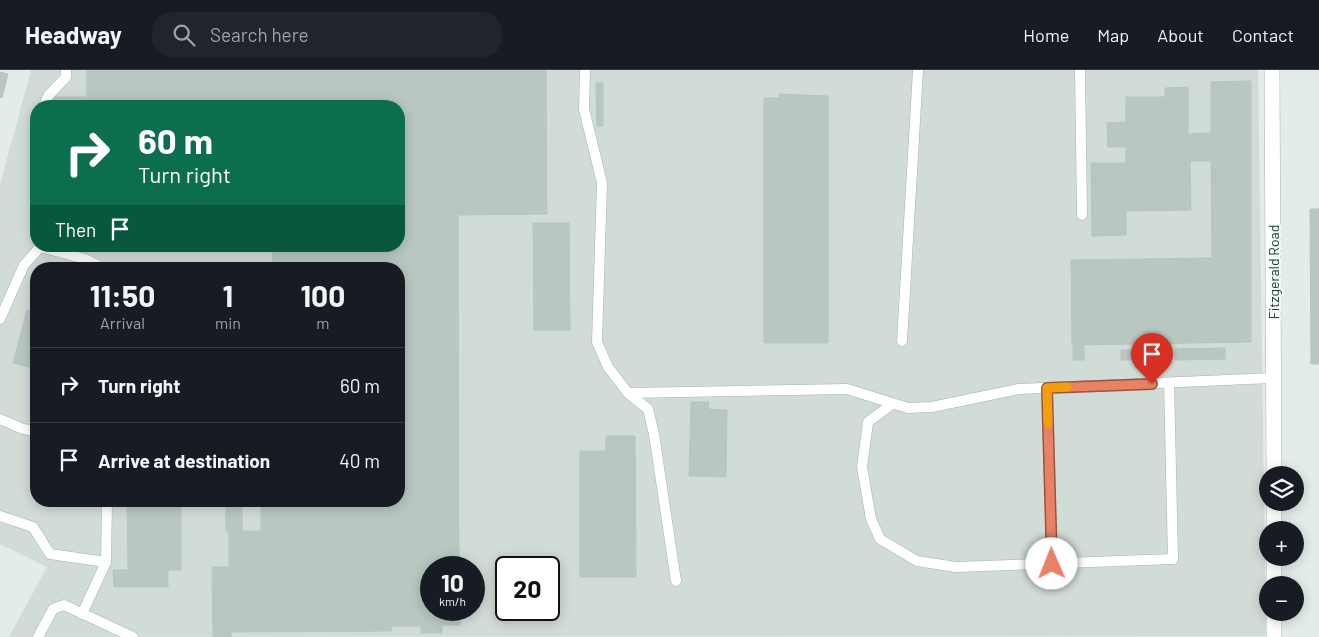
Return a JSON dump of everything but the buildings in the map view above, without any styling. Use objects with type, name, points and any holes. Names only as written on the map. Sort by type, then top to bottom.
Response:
[{"type":"street","name":"Fitzgerald Road","points":[[1272,70],[1274,466]]},
{"type":"street","points":[[1274,621],[1274,637]]},
{"type":"lane","points":[[46,100],[66,77],[66,70]]},
{"type":"lane","points":[[584,70],[584,109],[602,183],[597,342],[608,367],[628,393],[648,409],[654,434],[676,581]]},
{"type":"lane","points":[[902,341],[918,70]]},
{"type":"lane","points":[[1080,70],[1082,215]]},
{"type":"lane","points":[[0,319],[24,265],[36,252]]},
{"type":"lane","points":[[54,252],[79,262]]},
{"type":"lane","points":[[628,393],[847,389],[908,408],[932,407],[1019,389],[1273,378]]},
{"type":"lane","points":[[892,404],[868,422],[862,467],[871,519],[880,538],[917,561],[956,567],[1173,559],[1169,383]]},
{"type":"lane","points":[[1047,388],[1052,564]]},
{"type":"lane","points":[[0,419],[30,430]]},
{"type":"lane","points":[[82,614],[106,562],[107,507]]},
{"type":"lane","points":[[0,516],[33,527],[50,554],[106,562]]},
{"type":"lane","points":[[38,637],[53,609],[64,605],[133,637]]},
{"type":"shaded area","points":[[31,70],[1258,70],[1264,466],[1259,466],[1259,511],[1264,511],[1264,521],[1259,521],[1259,566],[1265,566],[1265,576],[1259,576],[1259,621],[1266,621],[1266,636],[9,637],[47,567],[0,544],[0,185]]},
{"type":"slow traffic","points":[[1048,424],[1047,388],[1067,387]]},
{"type":"route","points":[[1052,564],[1047,388],[1152,384]]}]
